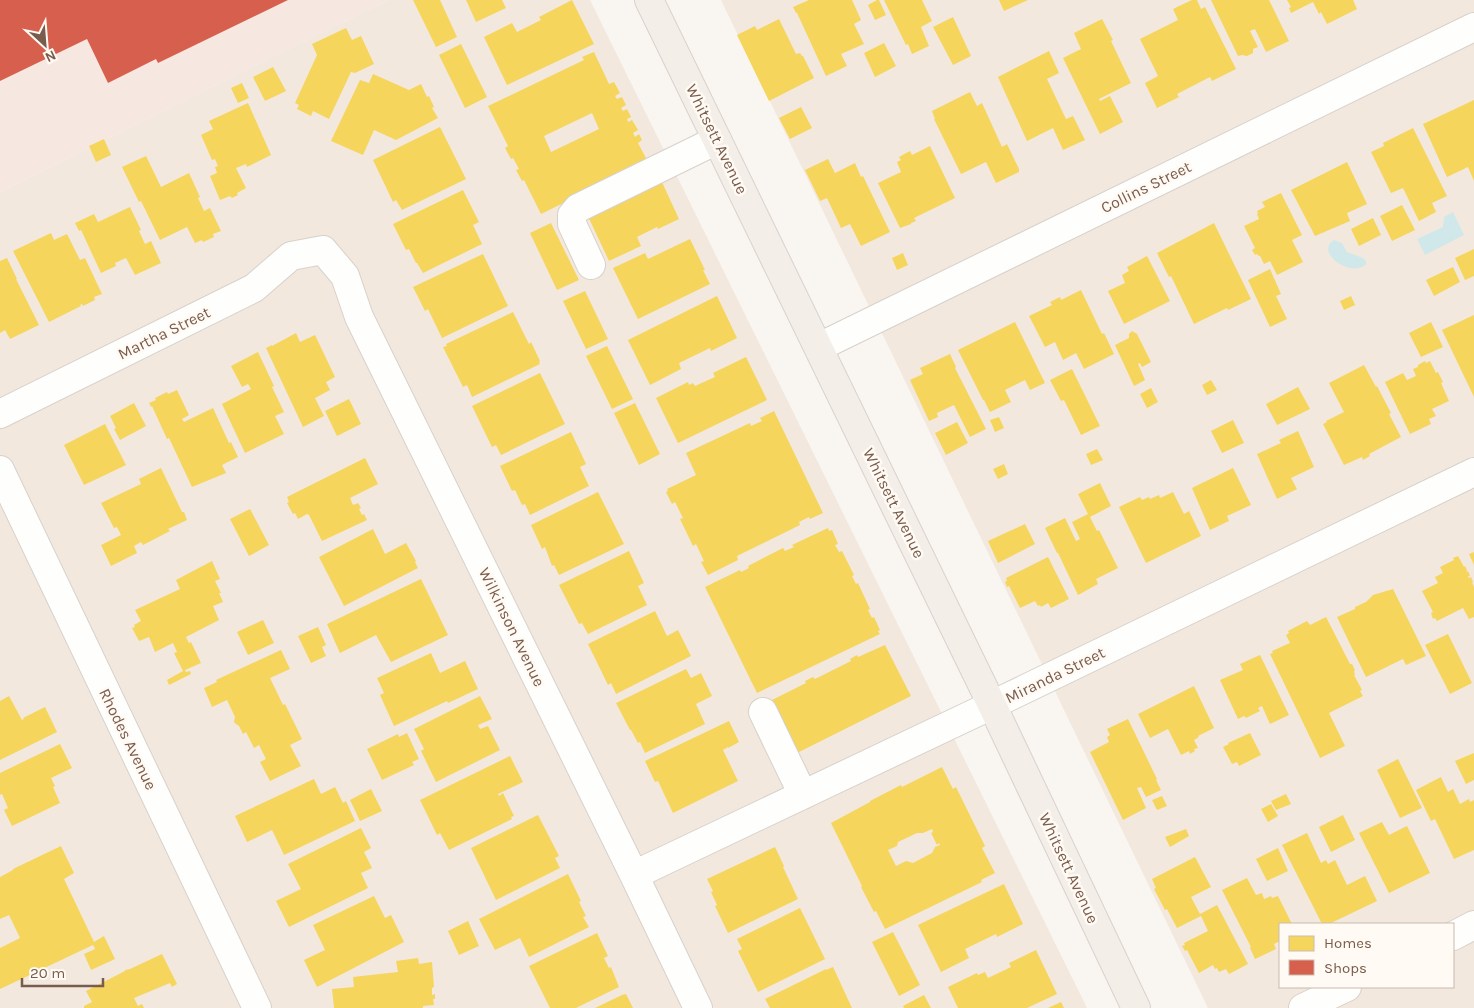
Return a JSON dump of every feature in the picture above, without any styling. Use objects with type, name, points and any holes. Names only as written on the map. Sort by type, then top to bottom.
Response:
[{"type":"main road","name":"Whitsett Avenue","points":[[653,1],[717,140],[992,705],[1136,1008]]},
{"type":"street","name":"Collins Street","points":[[818,347],[1474,28]]},
{"type":"street","points":[[591,265],[572,224],[572,215],[578,208],[717,140]]},
{"type":"street","name":"Martha Street","points":[[0,414],[254,288],[291,256],[324,250]]},
{"type":"street","name":"Wilkinson Avenue","points":[[324,250],[345,276],[364,326],[698,1008]]},
{"type":"street","name":"Rhodes Avenue","points":[[0,470],[257,1008]]},
{"type":"street","name":"Miranda Street","points":[[634,875],[992,705],[1474,472]]},
{"type":"street","points":[[762,712],[803,795]]},
{"type":"street","points":[[1454,935],[1474,925]]},
{"type":"street","points":[[1303,1008],[1345,988]]},
{"type":"shaded area","points":[[0,0],[388,0],[0,192]]},
{"type":"shaded area","points":[[388,0],[590,0],[1087,1008],[0,1008],[0,192]]},
{"type":"shaded area","points":[[721,0],[1474,0],[1474,1008],[1208,1008]]},
{"type":"water","points":[[1453,212],[1464,235],[1425,255],[1417,239],[1443,227],[1444,217]]},
{"type":"water","points":[[1334,240],[1342,243],[1347,252],[1363,258],[1366,264],[1359,268],[1352,268],[1337,262],[1328,251],[1329,245]]},
{"type":"building: Homes","points":[[413,0],[440,0],[457,37],[436,47]]},
{"type":"building: Homes","points":[[466,0],[502,0],[506,8],[476,22]]},
{"type":"building: Homes","points":[[572,0],[594,44],[507,85],[484,37],[512,23],[517,32],[541,20],[539,17]]},
{"type":"building: Homes","points":[[809,0],[852,0],[861,20],[854,24],[864,44],[841,54],[847,66],[826,76],[793,7]]},
{"type":"building: Homes","points":[[879,0],[886,15],[875,20],[868,5]]},
{"type":"building: Homes","points":[[884,0],[922,0],[932,21],[921,27],[929,46],[912,54]]},
{"type":"building: Homes","points":[[999,0],[1028,0],[1004,11]]},
{"type":"building: Homes","points":[[1192,0],[1197,0],[1201,9],[1205,7],[1236,69],[1212,81],[1210,77],[1177,94],[1179,97],[1157,108],[1145,83],[1158,76],[1140,39],[1178,20],[1173,9]]},
{"type":"building: Homes","points":[[1211,0],[1269,0],[1289,41],[1266,52],[1255,29],[1250,31],[1258,47],[1253,49],[1253,53],[1247,56],[1238,56]]},
{"type":"building: Homes","points":[[1287,0],[1353,0],[1357,9],[1327,24],[1313,2],[1291,13],[1289,8],[1291,7]]},
{"type":"building: Homes","points":[[953,17],[971,56],[953,65],[933,27]]},
{"type":"building: Homes","points":[[779,19],[796,54],[800,53],[803,56],[814,78],[769,101],[737,35],[755,26],[757,30]]},
{"type":"building: Homes","points":[[1102,19],[1131,83],[1099,99],[1100,101],[1110,96],[1123,122],[1100,134],[1063,58],[1081,49],[1074,33]]},
{"type":"building: Homes","points":[[346,28],[352,40],[361,36],[374,64],[355,73],[351,72],[329,119],[313,111],[311,116],[297,109],[299,105],[295,103],[317,55],[312,44]]},
{"type":"building: Homes","points":[[884,43],[896,66],[875,77],[864,53]]},
{"type":"building: Homes","points":[[461,44],[487,97],[465,108],[439,55]]},
{"type":"building: Homes","points":[[1049,51],[1059,73],[1047,79],[1066,119],[1073,116],[1085,140],[1063,150],[1053,128],[1027,141],[998,77]]},
{"type":"building: Homes","points":[[594,52],[609,84],[614,82],[620,93],[615,96],[617,99],[622,97],[626,105],[621,108],[623,111],[627,109],[631,117],[627,119],[628,122],[632,120],[638,130],[633,133],[635,137],[639,134],[642,140],[638,143],[647,160],[635,168],[541,214],[524,180],[522,181],[516,170],[519,169],[513,158],[511,159],[505,148],[508,146],[488,106],[584,60],[582,57]],"holes":[[[592,113],[599,129],[551,152],[544,136]]]},
{"type":"building: Homes","points":[[273,67],[286,91],[265,101],[253,77]]},
{"type":"building: Homes","points":[[373,74],[409,90],[421,84],[427,97],[429,96],[434,107],[432,108],[438,118],[396,140],[374,130],[363,155],[331,141],[360,80],[369,83]]},
{"type":"building: Homes","points":[[242,83],[249,98],[238,103],[231,88]]},
{"type":"building: Homes","points":[[970,92],[977,106],[982,103],[1002,147],[1007,144],[1019,169],[1019,172],[996,183],[986,162],[961,174],[934,119],[932,111]]},
{"type":"building: Homes","points":[[1474,100],[1474,181],[1468,167],[1447,177],[1423,124]]},
{"type":"building: Homes","points":[[248,103],[271,155],[247,167],[246,164],[236,168],[246,188],[232,198],[230,196],[220,200],[210,176],[217,173],[215,167],[218,166],[215,159],[212,160],[201,135],[213,129],[209,121]]},
{"type":"building: Homes","points":[[801,107],[812,128],[790,139],[779,118]]},
{"type":"building: Homes","points":[[440,127],[466,179],[402,210],[396,200],[393,202],[373,160]]},
{"type":"building: Homes","points":[[1413,128],[1447,196],[1432,203],[1436,212],[1419,221],[1403,188],[1391,193],[1371,152],[1384,146],[1383,143]]},
{"type":"building: Homes","points":[[104,139],[111,155],[96,162],[89,146]]},
{"type":"building: Homes","points":[[930,146],[955,198],[914,218],[916,221],[900,228],[878,183],[901,172],[897,162],[901,160],[899,157],[910,151],[912,155]]},
{"type":"building: Homes","points":[[146,156],[161,187],[189,173],[204,211],[210,208],[221,231],[213,234],[214,237],[195,243],[187,227],[160,240],[122,167]]},
{"type":"building: Homes","points":[[828,159],[835,173],[855,163],[890,232],[861,246],[850,224],[841,228],[827,198],[820,201],[805,170]]},
{"type":"building: Homes","points":[[1347,162],[1367,204],[1347,213],[1350,221],[1315,236],[1291,190]]},
{"type":"building: Homes","points":[[661,180],[679,219],[637,237],[641,246],[609,261],[585,210]]},
{"type":"building: Homes","points":[[463,190],[479,222],[473,225],[482,244],[423,273],[409,249],[406,250],[393,224]]},
{"type":"building: Homes","points":[[1281,193],[1302,235],[1292,240],[1303,262],[1277,275],[1270,261],[1264,264],[1260,256],[1255,255],[1252,250],[1255,248],[1244,226],[1259,219],[1257,211],[1265,207],[1262,202]]},
{"type":"building: Homes","points":[[1402,205],[1415,230],[1392,241],[1380,216]]},
{"type":"building: Homes","points":[[130,207],[141,230],[139,231],[145,244],[151,241],[161,263],[135,275],[126,258],[115,263],[116,266],[101,273],[81,230],[79,231],[75,223],[94,214],[98,222]]},
{"type":"building: Homes","points":[[1373,218],[1381,235],[1359,246],[1351,229]]},
{"type":"building: Homes","points":[[551,223],[579,280],[557,290],[530,233]]},
{"type":"building: Homes","points":[[1214,223],[1251,299],[1194,324],[1171,276],[1169,277],[1157,253]]},
{"type":"building: Homes","points":[[51,233],[54,240],[67,234],[80,260],[85,258],[102,294],[94,297],[95,300],[83,306],[82,304],[49,322],[13,251]]},
{"type":"building: Homes","points":[[690,239],[710,284],[638,319],[613,268],[645,253],[648,259]]},
{"type":"building: Homes","points":[[1474,249],[1474,276],[1465,280],[1455,258]]},
{"type":"building: Homes","points":[[903,253],[908,265],[897,270],[892,258]]},
{"type":"building: Homes","points":[[483,254],[508,306],[442,338],[428,309],[425,311],[413,287]]},
{"type":"building: Homes","points":[[1147,256],[1170,301],[1124,324],[1108,291],[1125,283],[1122,275],[1129,271],[1127,267]]},
{"type":"building: Homes","points":[[7,258],[39,325],[10,339],[5,330],[0,333],[0,261]]},
{"type":"building: Homes","points":[[1453,267],[1460,282],[1434,296],[1426,280]]},
{"type":"building: Homes","points":[[1270,269],[1281,294],[1276,296],[1287,319],[1270,327],[1248,280]]},
{"type":"building: Homes","points":[[1081,290],[1114,354],[1084,369],[1076,353],[1063,360],[1055,342],[1045,347],[1029,316],[1052,305],[1050,302],[1060,297],[1061,300]]},
{"type":"building: Homes","points":[[585,291],[608,339],[586,349],[563,301]]},
{"type":"building: Homes","points":[[717,296],[737,338],[711,351],[710,348],[679,363],[681,369],[650,385],[628,340]]},
{"type":"building: Homes","points":[[1351,296],[1355,305],[1344,310],[1340,301]]},
{"type":"building: Homes","points":[[513,312],[529,344],[531,342],[540,364],[472,397],[467,385],[463,387],[443,347]]},
{"type":"building: Homes","points":[[1474,315],[1474,397],[1442,330]]},
{"type":"building: Homes","points":[[1015,322],[1045,383],[1030,390],[1025,380],[1005,390],[1011,402],[990,412],[958,350]]},
{"type":"building: Homes","points":[[1431,322],[1443,347],[1421,357],[1409,333]]},
{"type":"building: Homes","points":[[1132,331],[1137,334],[1151,362],[1142,367],[1140,363],[1138,364],[1145,380],[1134,386],[1115,345],[1129,338],[1129,334]]},
{"type":"building: Homes","points":[[296,333],[300,342],[315,335],[335,377],[326,382],[330,390],[315,398],[324,416],[303,427],[266,348]]},
{"type":"building: Homes","points":[[607,346],[633,399],[612,409],[586,356]]},
{"type":"building: Homes","points":[[258,352],[284,412],[275,416],[284,434],[245,453],[222,404],[251,389],[248,384],[242,387],[231,366]]},
{"type":"building: Homes","points":[[950,354],[955,368],[986,429],[970,437],[954,405],[937,413],[938,417],[929,421],[910,380],[923,374],[920,368]]},
{"type":"building: Homes","points":[[746,357],[767,400],[678,443],[656,398],[688,382],[689,385],[693,383],[695,386],[715,377],[713,373]]},
{"type":"building: Homes","points":[[1425,361],[1426,363],[1430,361],[1436,373],[1438,372],[1449,401],[1432,409],[1436,416],[1429,419],[1431,424],[1410,434],[1385,382],[1403,373],[1407,380],[1416,376],[1413,369]]},
{"type":"building: Homes","points":[[1364,365],[1391,413],[1389,414],[1401,437],[1369,454],[1370,456],[1363,460],[1362,457],[1344,465],[1323,424],[1344,412],[1329,383]]},
{"type":"building: Homes","points":[[1072,369],[1100,426],[1081,435],[1064,400],[1061,401],[1050,380]]},
{"type":"building: Homes","points":[[540,373],[565,424],[501,455],[496,445],[492,447],[472,406]]},
{"type":"building: Homes","points":[[1211,380],[1217,390],[1207,395],[1202,385]]},
{"type":"building: Homes","points":[[1298,387],[1310,409],[1277,425],[1266,404]]},
{"type":"building: Homes","points":[[1151,388],[1158,402],[1147,408],[1140,394]]},
{"type":"building: Homes","points":[[177,390],[189,415],[182,419],[184,422],[213,408],[229,443],[231,442],[238,457],[222,465],[226,473],[192,487],[169,438],[167,439],[149,403],[167,392],[168,394]]},
{"type":"building: Homes","points":[[349,399],[361,424],[337,436],[325,411]]},
{"type":"building: Homes","points":[[134,403],[146,426],[120,440],[110,416]]},
{"type":"building: Homes","points":[[635,403],[660,454],[639,465],[614,413]]},
{"type":"building: Homes","points":[[774,411],[823,513],[799,522],[800,525],[737,556],[738,560],[708,575],[701,562],[704,561],[696,544],[693,546],[680,519],[683,518],[675,502],[672,504],[666,492],[668,491],[667,489],[696,475],[686,453],[750,423],[751,426],[762,421],[760,418]]},
{"type":"building: Homes","points":[[999,417],[1004,428],[995,432],[990,420]]},
{"type":"building: Homes","points":[[1233,420],[1244,443],[1222,453],[1211,431]]},
{"type":"building: Homes","points":[[957,422],[968,443],[946,455],[935,433]]},
{"type":"building: Homes","points":[[105,424],[126,465],[84,485],[64,445]]},
{"type":"building: Homes","points":[[1298,431],[1314,467],[1291,478],[1297,489],[1277,499],[1257,454],[1281,443],[1279,440]]},
{"type":"building: Homes","points":[[571,432],[586,464],[580,467],[589,486],[530,515],[525,504],[522,505],[515,490],[512,491],[500,466]]},
{"type":"building: Homes","points":[[1097,449],[1103,460],[1091,465],[1086,454]]},
{"type":"building: Homes","points":[[365,458],[378,484],[350,498],[353,505],[358,503],[362,515],[364,514],[367,520],[322,541],[309,515],[307,514],[298,519],[287,503],[289,502],[287,497]]},
{"type":"building: Homes","points":[[1004,464],[1008,474],[998,479],[993,469]]},
{"type":"building: Homes","points":[[161,468],[187,520],[168,529],[170,531],[143,545],[141,542],[134,546],[137,553],[111,566],[101,545],[121,535],[117,527],[114,528],[101,503],[141,484],[139,479]]},
{"type":"building: Homes","points":[[1233,468],[1251,505],[1227,516],[1229,521],[1210,530],[1192,488]]},
{"type":"building: Homes","points":[[1100,483],[1111,506],[1090,517],[1097,531],[1099,530],[1118,568],[1096,579],[1098,584],[1078,595],[1045,528],[1065,518],[1076,541],[1080,539],[1072,522],[1088,514],[1078,494]]},
{"type":"building: Homes","points":[[598,492],[624,544],[559,575],[554,565],[552,566],[545,547],[542,549],[531,525]]},
{"type":"building: Homes","points":[[1173,492],[1184,514],[1189,511],[1201,536],[1146,563],[1119,507],[1140,497],[1142,500],[1159,495],[1160,498]]},
{"type":"building: Homes","points":[[250,509],[269,545],[249,556],[230,519]]},
{"type":"building: Homes","points":[[1025,524],[1035,544],[998,563],[988,541]]},
{"type":"building: Homes","points":[[828,528],[829,531],[832,530],[838,544],[835,545],[839,552],[842,551],[854,575],[852,576],[856,584],[858,583],[870,609],[868,610],[872,618],[874,617],[880,630],[878,631],[880,634],[757,693],[705,587],[740,570],[741,572],[749,568],[748,566],[783,548],[785,551],[794,547],[792,545]]},
{"type":"building: Homes","points":[[373,529],[385,554],[406,543],[418,568],[344,606],[319,557]]},
{"type":"building: Homes","points":[[629,551],[644,583],[638,586],[647,605],[588,634],[582,623],[579,624],[559,585]]},
{"type":"building: Homes","points":[[1474,552],[1474,565],[1469,554]]},
{"type":"building: Homes","points":[[1458,556],[1473,582],[1474,617],[1469,619],[1463,608],[1437,621],[1435,618],[1433,619],[1431,613],[1433,612],[1422,591],[1438,583],[1435,577],[1443,573],[1440,567]]},
{"type":"building: Homes","points":[[1048,557],[1069,599],[1051,608],[1048,603],[1041,607],[1040,605],[1038,606],[1035,601],[1020,608],[1009,586],[1007,587],[1006,578]]},
{"type":"building: Homes","points":[[212,561],[220,579],[215,581],[223,602],[213,606],[219,620],[186,637],[189,643],[191,642],[201,663],[185,670],[186,672],[190,671],[191,674],[169,685],[167,680],[183,671],[174,653],[177,652],[173,643],[155,652],[149,637],[139,641],[132,628],[141,621],[135,610],[180,589],[176,580]]},
{"type":"building: Homes","points":[[421,579],[448,635],[391,662],[376,635],[340,653],[327,624]]},
{"type":"building: Homes","points":[[1393,589],[1426,656],[1406,665],[1403,659],[1366,677],[1337,617],[1355,609],[1355,607],[1366,602],[1373,595]]},
{"type":"building: Homes","points":[[655,611],[667,636],[678,630],[691,656],[616,694],[611,683],[608,685],[588,644]]},
{"type":"building: Homes","points":[[1326,617],[1350,664],[1352,664],[1355,670],[1354,675],[1363,696],[1329,713],[1345,746],[1320,758],[1270,654],[1273,653],[1272,651],[1290,643],[1286,635],[1289,633],[1288,631],[1307,621],[1310,625]]},
{"type":"building: Homes","points":[[263,620],[274,643],[248,655],[237,632]]},
{"type":"building: Homes","points":[[318,627],[326,645],[322,647],[326,656],[311,663],[298,636]]},
{"type":"building: Homes","points":[[1448,634],[1472,683],[1450,694],[1425,645]]},
{"type":"building: Homes","points":[[885,645],[911,696],[797,753],[772,700],[806,683],[805,681],[813,677],[815,679],[851,661],[850,659],[857,655],[858,657]]},
{"type":"building: Homes","points":[[281,650],[290,669],[270,678],[302,739],[290,745],[301,766],[270,781],[260,762],[266,759],[259,745],[254,748],[246,732],[243,734],[239,726],[234,722],[235,717],[227,700],[212,707],[204,688],[217,682],[216,680]]},
{"type":"building: Homes","points":[[431,653],[440,673],[465,661],[478,689],[448,703],[447,701],[394,726],[380,695],[384,693],[377,678]]},
{"type":"building: Homes","points":[[1260,655],[1289,715],[1270,724],[1262,706],[1258,708],[1260,711],[1246,718],[1244,716],[1238,719],[1220,680],[1243,670],[1240,664]]},
{"type":"building: Homes","points":[[686,669],[691,678],[701,673],[712,696],[696,704],[705,724],[645,753],[616,703]]},
{"type":"building: Homes","points":[[1194,686],[1214,728],[1194,740],[1198,748],[1194,749],[1195,751],[1190,754],[1189,751],[1181,755],[1168,729],[1150,738],[1138,714]]},
{"type":"building: Homes","points":[[9,696],[22,720],[45,707],[57,732],[0,760],[0,701]]},
{"type":"building: Homes","points":[[480,696],[492,719],[478,725],[480,729],[488,726],[500,750],[436,782],[421,751],[424,749],[414,729]]},
{"type":"building: Homes","points":[[1128,719],[1161,790],[1146,797],[1141,787],[1137,788],[1146,808],[1123,820],[1090,752],[1109,742],[1107,737],[1110,735],[1107,729]]},
{"type":"building: Homes","points":[[729,721],[739,742],[723,750],[738,781],[673,813],[658,781],[655,782],[645,761]]},
{"type":"building: Homes","points":[[407,733],[419,759],[412,762],[414,765],[382,780],[367,749],[398,734],[399,737]]},
{"type":"building: Homes","points":[[1250,733],[1261,755],[1239,766],[1237,762],[1232,764],[1223,747]]},
{"type":"building: Homes","points":[[60,744],[72,768],[51,778],[60,803],[12,826],[4,810],[8,808],[2,794],[0,795],[0,773]]},
{"type":"building: Homes","points":[[1474,753],[1474,780],[1466,784],[1455,761]]},
{"type":"building: Homes","points":[[510,756],[523,782],[498,794],[499,796],[503,793],[514,816],[511,817],[512,819],[449,850],[440,833],[437,835],[420,800]]},
{"type":"building: Homes","points":[[1398,759],[1422,808],[1400,818],[1377,770]]},
{"type":"building: Homes","points":[[942,767],[953,789],[956,787],[985,846],[982,848],[995,873],[981,880],[982,882],[885,929],[861,887],[831,823],[901,785],[902,787]],"holes":[[[932,829],[933,832],[931,833],[937,845],[939,843],[940,845],[935,847],[932,853],[913,863],[906,861],[896,866],[888,850],[897,846],[898,842],[917,833],[923,833]]]},
{"type":"building: Homes","points":[[1441,777],[1448,792],[1453,789],[1460,804],[1469,799],[1470,802],[1474,800],[1474,850],[1454,859],[1435,819],[1431,821],[1416,790]]},
{"type":"building: Homes","points":[[314,779],[321,794],[335,787],[343,803],[346,801],[355,821],[284,855],[272,830],[247,842],[235,816]]},
{"type":"building: Homes","points":[[371,789],[382,811],[360,821],[350,800]]},
{"type":"building: Homes","points":[[1286,794],[1291,804],[1276,810],[1271,801]]},
{"type":"building: Homes","points":[[1162,796],[1167,806],[1157,810],[1152,800]]},
{"type":"building: Homes","points":[[1271,804],[1278,816],[1268,822],[1261,809]]},
{"type":"building: Homes","points":[[538,815],[559,856],[555,858],[560,868],[496,900],[471,848]]},
{"type":"building: Homes","points":[[1343,815],[1355,840],[1331,852],[1319,827]]},
{"type":"building: Homes","points":[[1382,822],[1389,835],[1407,826],[1430,873],[1389,893],[1359,833]]},
{"type":"building: Homes","points":[[361,828],[371,848],[364,852],[372,868],[361,873],[368,888],[289,927],[276,901],[301,889],[288,864]]},
{"type":"building: Homes","points":[[1186,829],[1189,836],[1170,847],[1165,837]]},
{"type":"building: Homes","points":[[1307,833],[1321,863],[1326,860],[1328,864],[1335,860],[1347,885],[1365,876],[1377,901],[1331,923],[1321,923],[1282,845]]},
{"type":"building: Homes","points":[[61,846],[74,873],[64,879],[94,942],[104,936],[115,959],[91,970],[84,954],[95,949],[93,945],[38,971],[40,975],[34,978],[32,974],[0,989],[0,948],[20,938],[9,915],[0,919],[0,877]]},
{"type":"building: Homes","points":[[775,847],[798,899],[728,933],[715,906],[717,905],[711,892],[713,891],[707,879]]},
{"type":"building: Homes","points":[[1278,848],[1288,871],[1267,881],[1256,859]]},
{"type":"building: Homes","points":[[1195,857],[1211,887],[1191,897],[1200,914],[1217,905],[1248,964],[1229,974],[1226,969],[1219,972],[1213,965],[1199,973],[1187,950],[1185,951],[1182,946],[1185,945],[1184,943],[1208,931],[1201,916],[1177,928],[1154,889],[1156,888],[1152,879]]},
{"type":"building: Homes","points":[[568,874],[581,901],[579,902],[586,916],[583,917],[589,927],[529,957],[520,938],[495,950],[479,919]]},
{"type":"building: Homes","points":[[1247,878],[1256,895],[1262,893],[1264,899],[1278,896],[1292,923],[1279,923],[1279,942],[1274,944],[1276,949],[1255,959],[1251,947],[1222,890]]},
{"type":"building: Homes","points":[[1004,884],[1023,924],[997,937],[996,934],[965,949],[969,958],[941,972],[918,925]]},
{"type":"building: Homes","points":[[374,896],[385,918],[391,915],[404,942],[317,987],[304,960],[325,950],[313,925]]},
{"type":"building: Homes","points":[[800,908],[825,959],[758,992],[738,951],[742,949],[737,939]]},
{"type":"building: Homes","points":[[468,921],[479,946],[459,955],[448,931]]},
{"type":"building: Homes","points":[[893,932],[920,985],[899,996],[872,942]]},
{"type":"building: Homes","points":[[597,933],[608,956],[604,958],[609,968],[611,967],[619,987],[576,1008],[550,1008],[529,966]]},
{"type":"building: Homes","points":[[1036,950],[1057,994],[1027,1008],[958,1008],[948,987],[977,973],[978,975],[985,972],[988,978],[1011,967],[1009,963]]},
{"type":"building: Homes","points":[[162,954],[177,984],[172,987],[170,983],[134,998],[138,1006],[142,1004],[144,1008],[84,1008],[84,1006],[92,1002],[86,991],[125,970]]},
{"type":"building: Homes","points":[[418,958],[419,964],[432,962],[434,987],[432,988],[432,995],[435,994],[435,999],[433,999],[434,1005],[423,1006],[423,1008],[334,1008],[332,989],[354,987],[353,977],[398,972],[396,961]]},
{"type":"building: Homes","points":[[833,967],[852,1008],[770,1008],[765,999]]},
{"type":"building: Homes","points":[[626,994],[633,1008],[595,1008],[622,995]]},
{"type":"building: Homes","points":[[924,995],[931,1008],[904,1008],[903,1006]]},
{"type":"building: Homes","points":[[1061,1002],[1064,1008],[1048,1008]]},
{"type":"building: Shops","points":[[0,0],[288,0],[158,63],[156,59],[108,83],[87,39],[0,81]]}]
